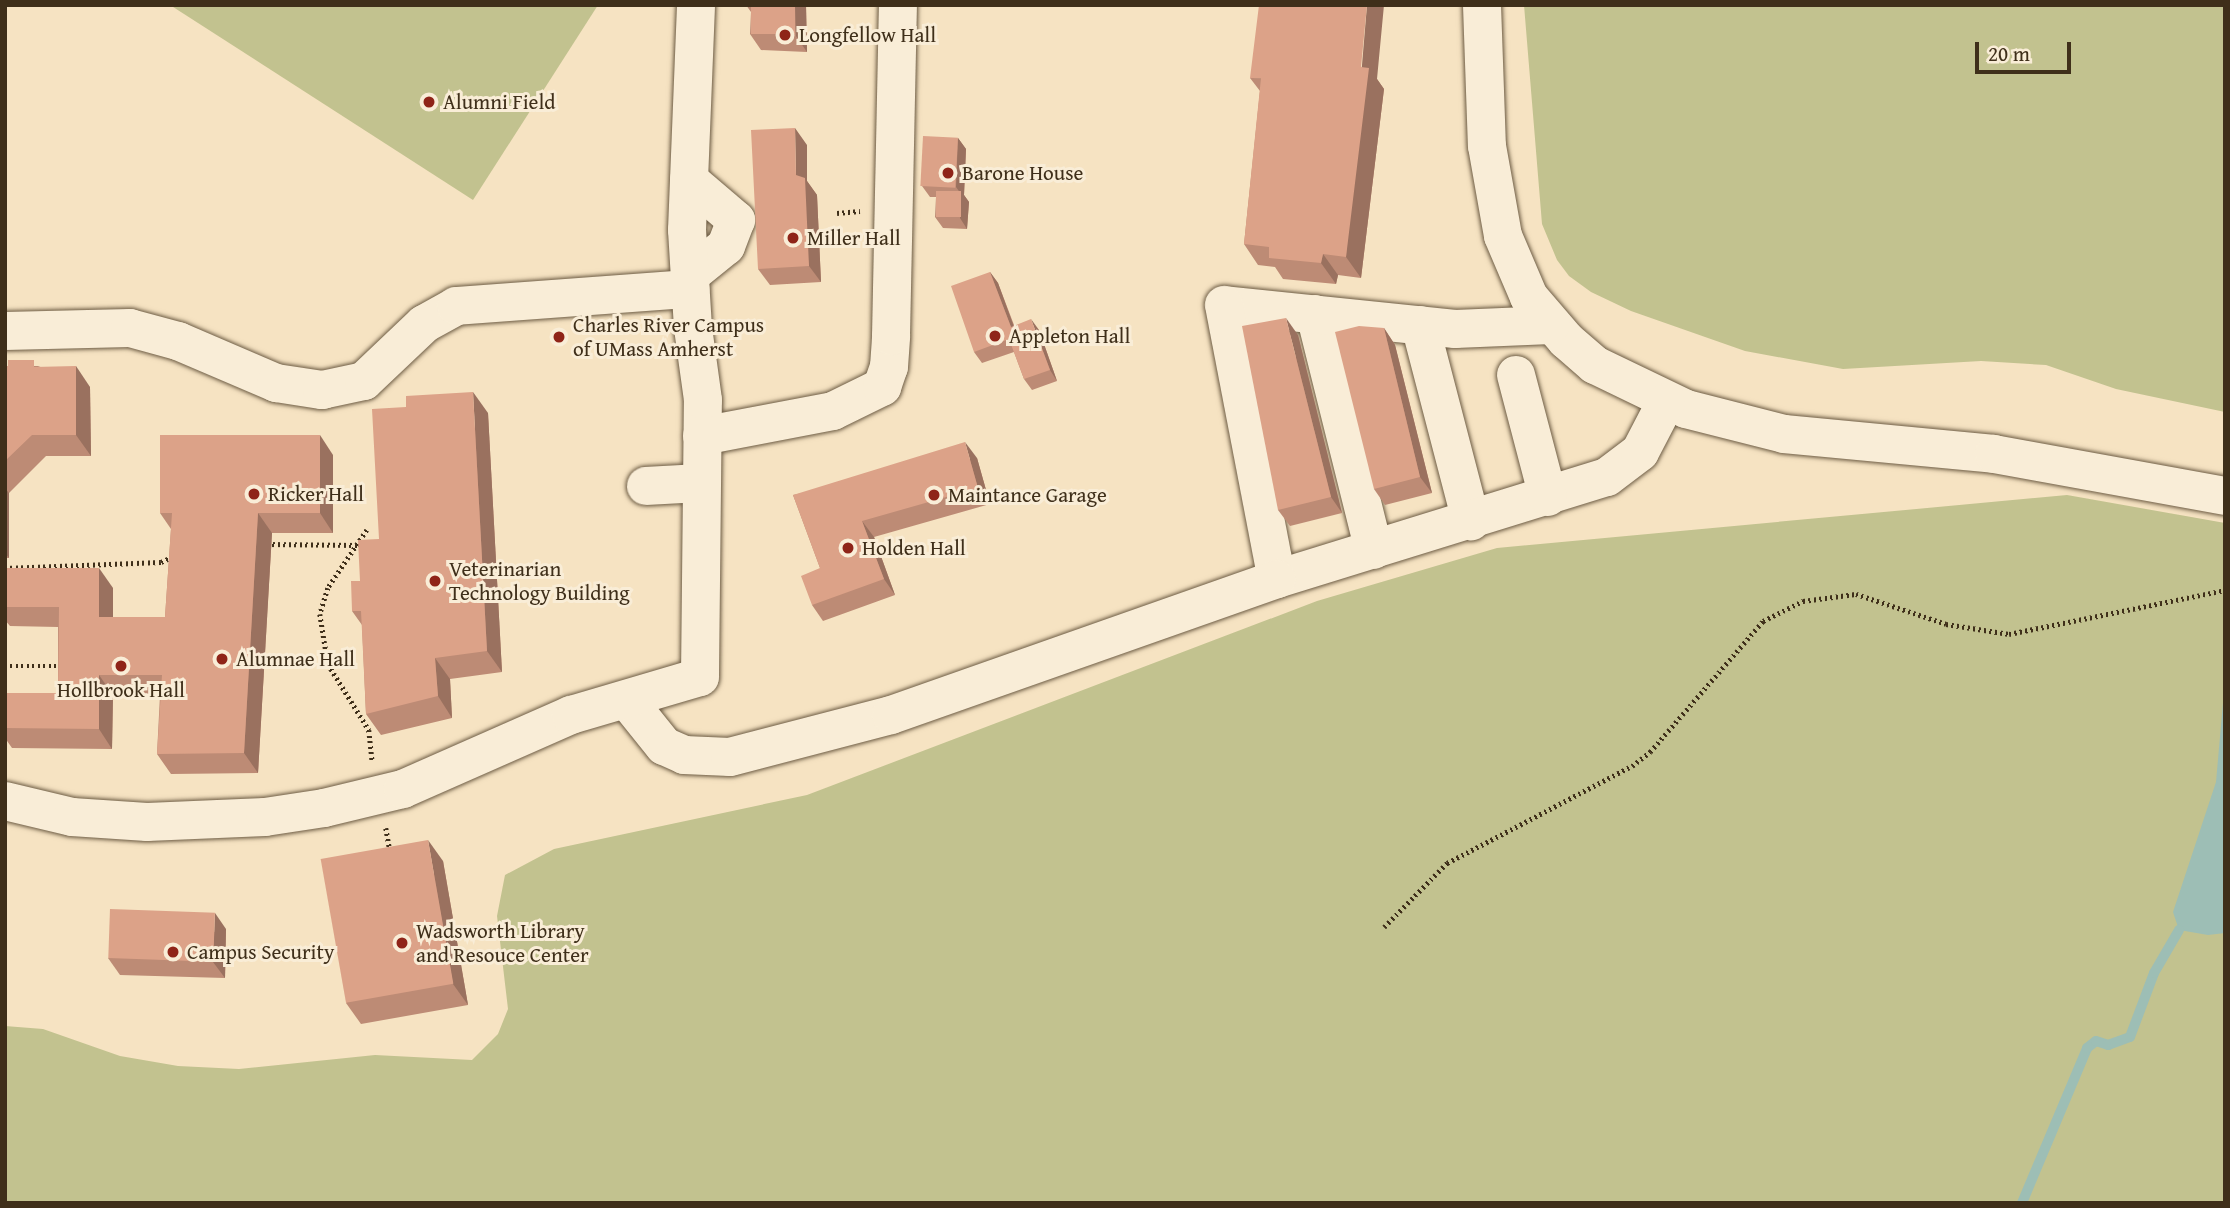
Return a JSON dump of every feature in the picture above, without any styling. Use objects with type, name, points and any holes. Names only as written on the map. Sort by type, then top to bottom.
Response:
[{"type":"lane","points":[[5,801],[72,817],[147,822],[265,817],[380,796],[508,746],[571,715],[627,701],[700,677],[699,482],[703,400],[690,282],[689,180],[696,5]]},
{"type":"lane","points":[[702,436],[833,411],[882,387],[889,367],[891,336],[898,5]]},
{"type":"lane","points":[[1482,5],[1487,146],[1503,236],[1530,297],[1551,325],[1595,365],[1666,402],[1730,422],[1814,439],[1993,453],[2225,496]]},
{"type":"lane","points":[[5,331],[130,328],[178,341],[276,383],[322,390],[364,382],[424,324],[456,306],[690,282]]},
{"type":"lane","points":[[1277,579],[1224,305],[1455,329],[1551,325]]},
{"type":"lane","points":[[1315,314],[1374,550]]},
{"type":"lane","points":[[1420,325],[1471,521]]},
{"type":"lane","points":[[1516,375],[1548,497]]},
{"type":"lane","points":[[627,701],[664,746],[684,755],[730,757],[891,715],[1277,579],[1594,483],[1630,464],[1666,402]]},
{"type":"lane","points":[[646,486],[699,482]]},
{"type":"path","points":[[367,530],[328,588],[320,614],[322,641],[328,664],[369,730],[391,858]]},
{"type":"path","points":[[263,544],[358,545]]},
{"type":"path","points":[[5,568],[162,562],[185,549]]},
{"type":"path","points":[[1384,927],[1447,863],[1632,766],[1650,752],[1763,621],[1803,601],[1856,594],[1946,624],[2009,635],[2225,590]]},
{"type":"path","points":[[5,666],[61,666]]},
{"type":"green space","name":"Alumni Field","points":[[170,5],[598,5],[473,200]]},
{"type":"green space","points":[[1524,5],[2225,5],[2225,412],[2116,389],[2046,365],[1981,361],[1843,369],[1745,351],[1631,311],[1591,292],[1569,276],[1557,260],[1542,224]]},
{"type":"green space","points":[[2067,495],[2225,523],[2225,1203],[5,1203],[5,1026],[43,1029],[120,1056],[178,1066],[239,1069],[375,1055],[472,1060],[498,1034],[508,1009],[497,916],[505,875],[554,849],[807,795],[1317,601],[1497,548]]},
{"type":"water","points":[[2225,680],[2225,933],[2208,935],[2179,930],[2173,912],[2216,782]]},
{"type":"building","points":[[751,5],[795,5],[795,34],[751,34]]},
{"type":"building","points":[[1259,5],[1367,5],[1361,67],[1369,68],[1346,257],[1323,254],[1321,263],[1269,258],[1269,247],[1244,244],[1261,78],[1250,78]]},
{"type":"building","name":"Miller Hall","points":[[795,128],[796,175],[805,178],[809,266],[758,269],[751,130]]},
{"type":"building","points":[[923,136],[958,138],[955,188],[920,186]]},
{"type":"building","points":[[936,191],[961,191],[961,217],[936,217]]},
{"type":"building","name":"Appleton Hall","points":[[990,272],[1011,327],[1031,319],[1050,370],[1024,379],[1009,339],[974,352],[951,286]]},
{"type":"building","points":[[1286,318],[1331,497],[1278,510],[1242,326]]},
{"type":"building","points":[[1359,326],[1384,328],[1420,477],[1374,489],[1335,332]]},
{"type":"building","points":[[8,360],[34,360],[34,367],[76,366],[76,435],[32,435],[5,461],[5,366],[8,366]]},
{"type":"building","name":"Veterinarian Technology Building","points":[[473,392],[487,651],[435,658],[438,696],[366,714],[361,611],[352,611],[351,581],[360,581],[358,540],[379,539],[372,409],[406,407],[406,396]]},
{"type":"building","points":[[160,435],[320,435],[320,513],[258,513],[244,753],[157,754],[162,675],[99,675],[99,729],[5,728],[5,693],[58,693],[59,607],[5,607],[5,568],[99,568],[99,617],[165,617],[172,513],[160,513]]},
{"type":"building","points":[[965,442],[978,488],[862,521],[884,579],[812,605],[801,576],[820,568],[793,495]]},
{"type":"building","name":"Wadsworth Library and Resouce Center","points":[[428,840],[453,984],[346,1003],[321,859]]},
{"type":"building","points":[[110,909],[215,913],[213,962],[108,958]]},
{"type":"waterway","points":[[2022,1203],[2087,1048],[2096,1041],[2108,1045],[2130,1037],[2154,973],[2179,930]]},
{"type":"place","name":"Longfellow Hall","points":[[785,35]]},
{"type":"place","name":"Alumni Field","points":[[429,102]]},
{"type":"place","name":"Barone House","points":[[948,173]]},
{"type":"place","name":"Miller Hall","points":[[793,238]]},
{"type":"place","name":"Appleton Hall","points":[[995,336]]},
{"type":"place","name":"Charles River Campus of UMass Amherst","points":[[559,337]]},
{"type":"place","name":"Ricker Hall","points":[[254,494]]},
{"type":"place","name":"Maintance Garage","points":[[934,495]]},
{"type":"place","name":"Holden Hall","points":[[848,548]]},
{"type":"place","name":"Veterinarian Technology Building","points":[[435,581]]},
{"type":"place","name":"Alumnae Hall","points":[[222,659]]},
{"type":"place","name":"Hollbrook Hall","points":[[121,666]]},
{"type":"place","name":"Wadsworth Library and Resouce Center","points":[[402,943]]},
{"type":"place","name":"Campus Security","points":[[173,952]]}]
